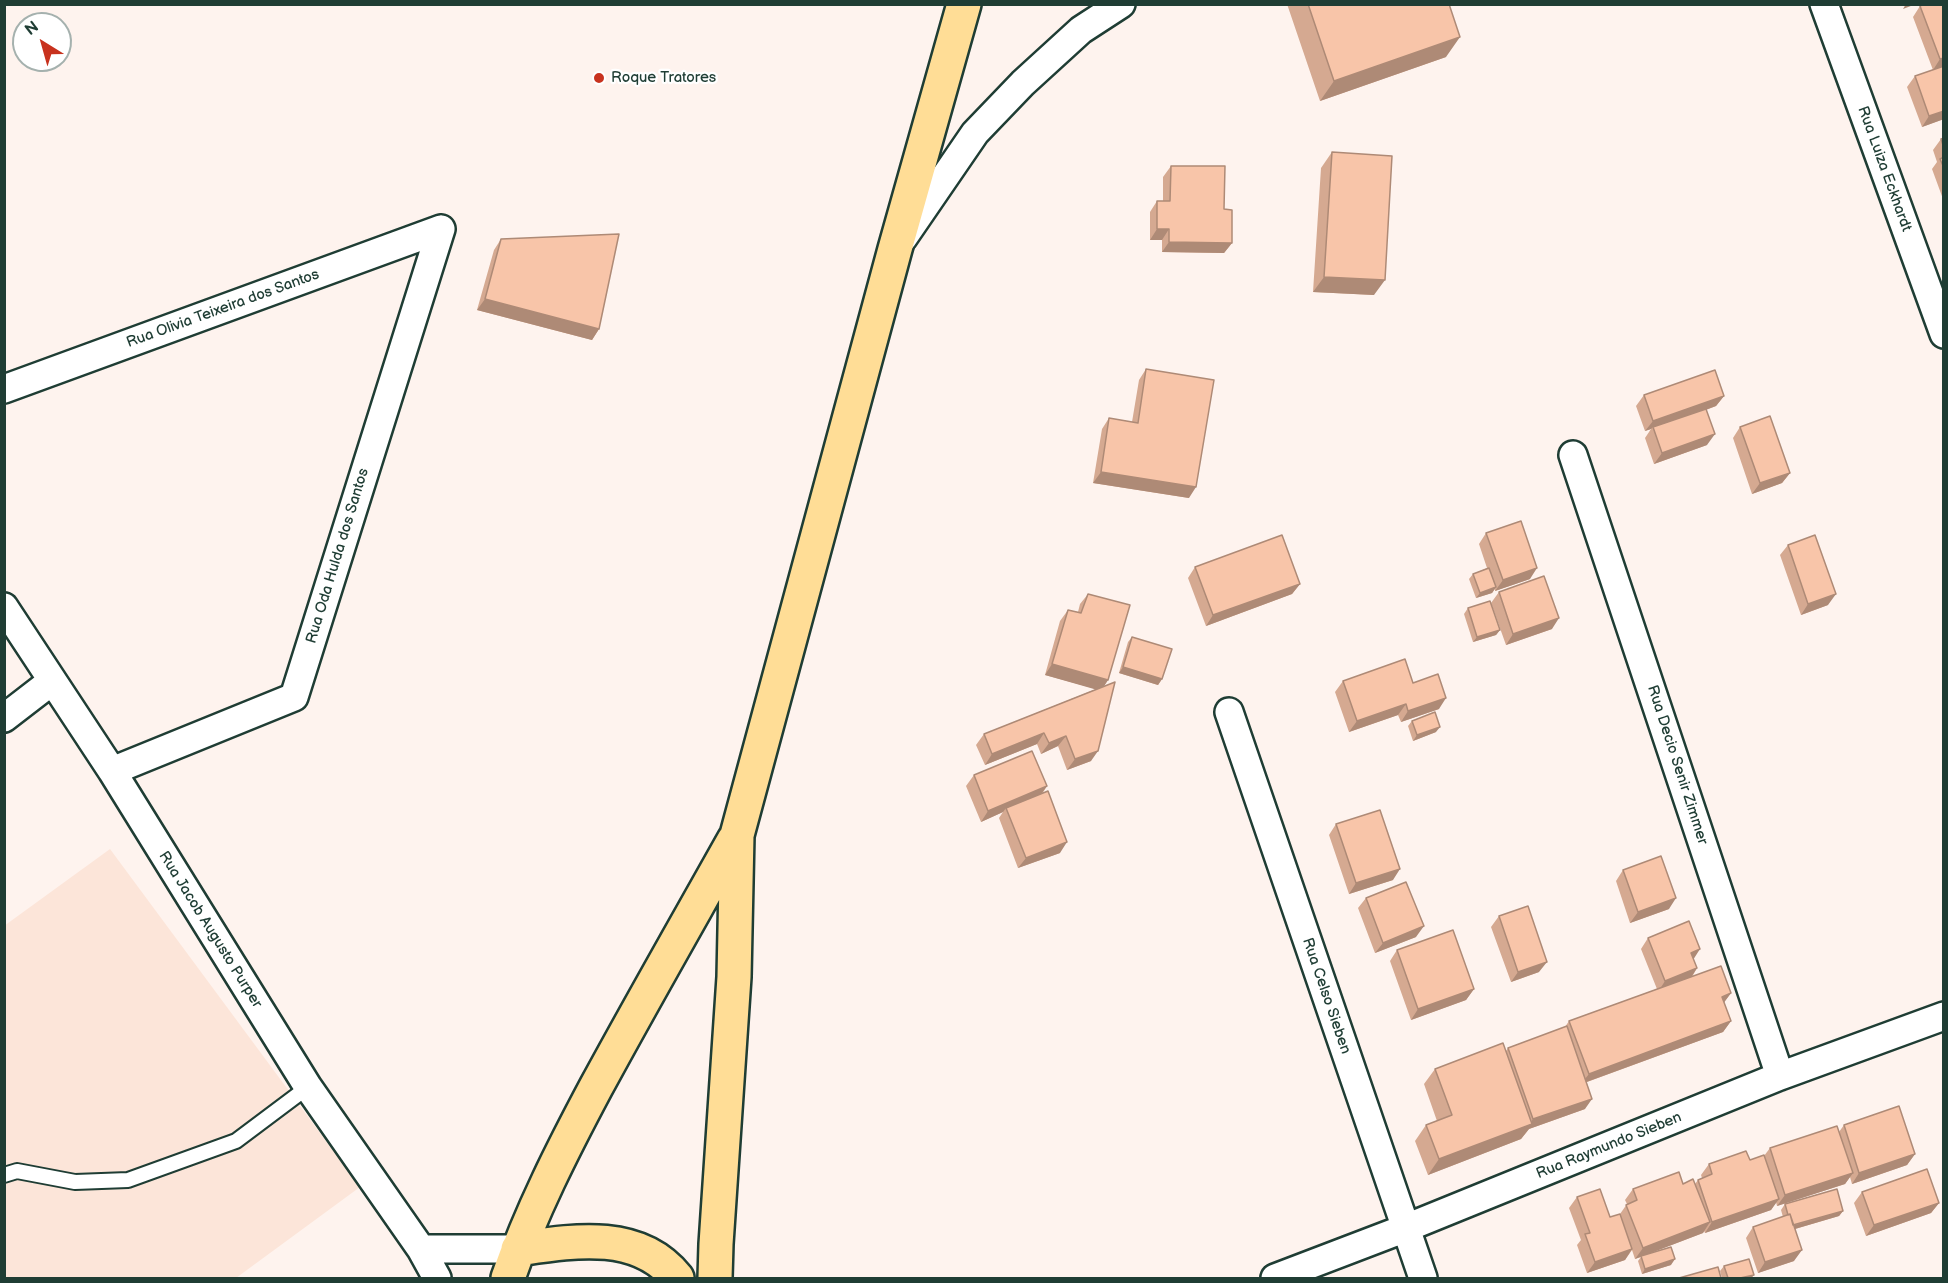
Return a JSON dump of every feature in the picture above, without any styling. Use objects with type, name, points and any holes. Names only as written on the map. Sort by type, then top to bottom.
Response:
[{"type":"highway","points":[[715,1278],[734,977],[737,835],[895,249],[964,4]]},
{"type":"highway","points":[[513,1264],[548,1182],[577,1124],[737,835]]},
{"type":"highway","points":[[513,1264],[588,1240],[620,1244],[656,1258],[677,1278]]},
{"type":"street","points":[[895,249],[975,133],[1023,83],[1081,30],[1121,4]]},
{"type":"street","name":"Rua Luiza Eckhardt","points":[[1824,4],[1944,334]]},
{"type":"street","name":"Rua Olivia Teixeira dos Santos","points":[[4,389],[441,229]]},
{"type":"street","name":"Rua Oda Hulda dos Santos","points":[[112,771],[294,697],[441,229]]},
{"type":"street","name":"Rua Decio Senir Zimmer","points":[[1573,455],[1780,1076]]},
{"type":"street","name":"Rua Jacob Augusto Purper","points":[[4,607],[112,771],[308,1087],[421,1249],[437,1278]]},
{"type":"street","points":[[4,718],[52,681]]},
{"type":"street","name":"Rua Celso Sieben","points":[[1229,712],[1423,1278]]},
{"type":"street","name":"Rua Raymundo Sieben","points":[[1275,1278],[1406,1228],[1780,1076],[1944,1016]]},
{"type":"street","points":[[421,1249],[513,1264]]},
{"type":"lane","points":[[4,1175],[17,1171],[75,1182],[128,1180],[236,1141],[308,1087]]},
{"type":"shaded area","points":[[110,849],[360,1187],[236,1278],[5,1278],[4,926]]},
{"type":"building","points":[[1308,4],[1449,4],[1460,37],[1334,81]]},
{"type":"building","points":[[1944,4],[1944,58],[1940,59],[1920,6]]},
{"type":"building","points":[[1944,66],[1944,111],[1929,116],[1915,76]]},
{"type":"building","points":[[1332,152],[1392,156],[1385,280],[1324,277]]},
{"type":"building","points":[[1171,166],[1225,166],[1224,209],[1232,210],[1232,243],[1169,242],[1169,229],[1157,229],[1157,201],[1170,201]]},
{"type":"building","points":[[619,234],[599,329],[485,299],[501,239]]},
{"type":"building","points":[[1146,369],[1214,380],[1196,487],[1101,472],[1109,418],[1138,423]]},
{"type":"building","points":[[1715,370],[1724,396],[1653,421],[1644,395]]},
{"type":"building","points":[[1706,409],[1715,434],[1662,453],[1653,427]]},
{"type":"building","points":[[1770,416],[1790,473],[1760,483],[1740,427]]},
{"type":"building","points":[[1521,521],[1537,568],[1503,580],[1486,533]]},
{"type":"building","points":[[1282,535],[1300,584],[1213,615],[1195,567]]},
{"type":"building","points":[[1815,535],[1836,594],[1808,604],[1788,545]]},
{"type":"building","points":[[1489,568],[1496,587],[1480,593],[1473,574]]},
{"type":"building","points":[[1544,576],[1559,618],[1513,634],[1499,592]]},
{"type":"building","points":[[1088,594],[1130,605],[1108,680],[1052,664],[1068,610],[1081,613]]},
{"type":"building","points":[[1490,601],[1500,630],[1477,637],[1468,608]]},
{"type":"building","points":[[1132,637],[1172,649],[1162,679],[1123,667]]},
{"type":"building","points":[[1405,659],[1413,683],[1438,674],[1446,698],[1408,711],[1406,704],[1357,721],[1343,681]]},
{"type":"building","points":[[1115,682],[1098,751],[1075,759],[1066,736],[1049,743],[1044,733],[992,754],[984,734]]},
{"type":"building","points":[[1435,712],[1440,727],[1417,735],[1412,721]]},
{"type":"building","points":[[1032,751],[1047,786],[988,811],[974,775]]},
{"type":"building","points":[[1048,791],[1067,842],[1026,858],[1006,808]]},
{"type":"building","points":[[1380,810],[1400,869],[1356,883],[1336,824]]},
{"type":"building","points":[[1661,856],[1676,898],[1638,912],[1623,870]]},
{"type":"building","points":[[1406,882],[1424,926],[1383,943],[1366,898]]},
{"type":"building","points":[[1528,906],[1547,962],[1518,972],[1499,916]]},
{"type":"building","points":[[1689,921],[1700,949],[1691,953],[1697,968],[1665,981],[1648,938]]},
{"type":"building","points":[[1453,930],[1474,989],[1418,1009],[1397,950]]},
{"type":"building","points":[[1721,966],[1731,993],[1722,997],[1731,1021],[1589,1074],[1569,1021]]},
{"type":"building","points":[[1567,1026],[1592,1099],[1533,1119],[1508,1048]]},
{"type":"building","points":[[1503,1043],[1532,1124],[1439,1159],[1426,1125],[1452,1115],[1435,1069]]},
{"type":"building","points":[[1899,1106],[1915,1154],[1859,1173],[1844,1125]]},
{"type":"building","points":[[1837,1126],[1853,1173],[1785,1195],[1770,1148]]},
{"type":"building","points":[[1746,1151],[1750,1160],[1764,1155],[1779,1199],[1712,1222],[1698,1180],[1712,1174],[1709,1164]]},
{"type":"building","points":[[1927,1169],[1939,1203],[1874,1225],[1862,1192]]},
{"type":"building","points":[[1679,1172],[1683,1184],[1693,1179],[1710,1222],[1643,1248],[1626,1205],[1637,1200],[1633,1189]]},
{"type":"building","points":[[1600,1189],[1610,1217],[1620,1214],[1632,1249],[1595,1262],[1585,1234],[1590,1233],[1577,1197]]},
{"type":"building","points":[[1837,1189],[1843,1211],[1793,1225],[1785,1204]]},
{"type":"building","points":[[1790,1214],[1802,1250],[1765,1262],[1753,1227]]},
{"type":"building","points":[[1671,1247],[1675,1259],[1645,1269],[1641,1256]]},
{"type":"building","points":[[1749,1259],[1754,1275],[1728,1278],[1724,1266]]},
{"type":"building","points":[[1718,1267],[1721,1278],[1679,1278]]},
{"type":"place","name":"Roque Tratores","points":[[599,78]]}]
